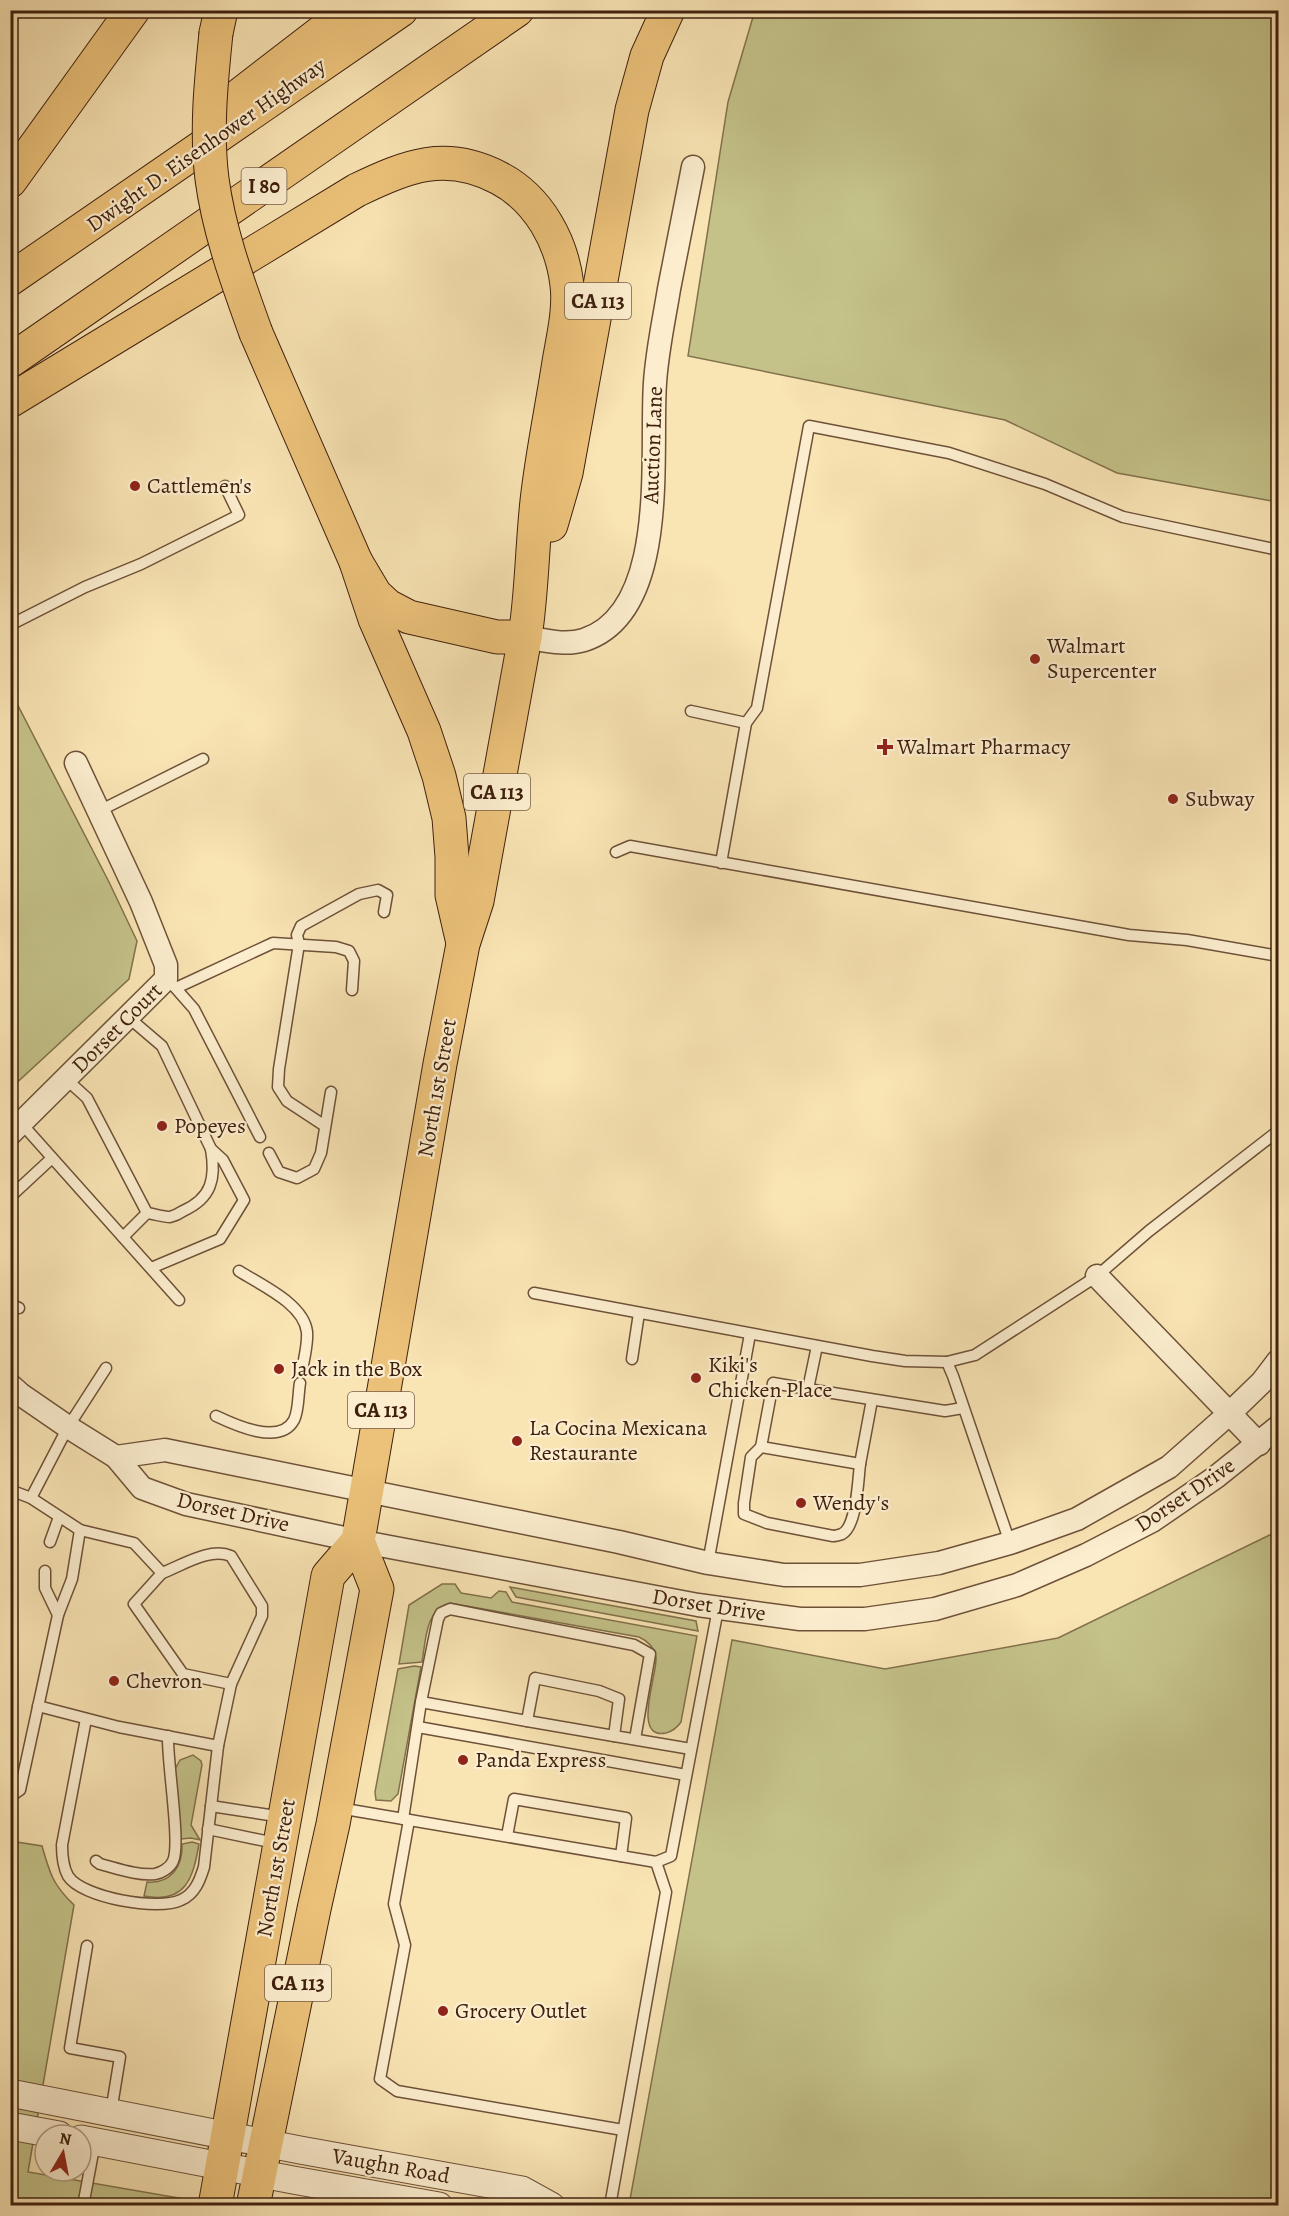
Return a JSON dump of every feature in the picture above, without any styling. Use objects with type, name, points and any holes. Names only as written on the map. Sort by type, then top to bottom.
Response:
[{"type":"main road","points":[[10,182],[133,10]]},
{"type":"main road","points":[[172,169],[237,97],[350,10]]},
{"type":"main road","name":"Dwight D. Eisenhower Highway","points":[[10,279],[401,10]]},
{"type":"main road","name":"I 80","points":[[10,361],[517,10]]},
{"type":"main road","name":"CA 113","points":[[525,637],[531,593],[566,473],[632,110],[647,56],[668,10]]},
{"type":"main road","name":"CA 113","points":[[218,22],[209,99],[212,179],[228,253],[256,333],[356,562],[375,619],[424,731],[439,776],[449,818],[452,895],[463,944]]},
{"type":"main road","points":[[10,401],[357,190],[395,171],[424,164],[455,164],[484,170],[513,185],[542,215],[558,246],[567,286],[565,327],[537,501],[531,593]]},
{"type":"main road","points":[[356,562],[375,594],[388,606],[409,617],[497,637],[525,637]]},
{"type":"main road","name":"North 1st Street","points":[[253,2205],[336,1807],[377,1589],[358,1541],[463,944],[477,901],[525,637]]},
{"type":"main road","name":"North 1st Street","points":[[215,2205],[328,1576],[358,1541]]},
{"type":"street","name":"Auction Lane","points":[[525,637],[558,643],[584,640],[612,625],[633,596],[645,556],[653,500],[655,383],[661,333],[693,168]]},
{"type":"street","name":"Dorset Court","points":[[16,1129],[128,1017],[171,984],[166,965],[141,902],[76,763]]},
{"type":"street","points":[[1097,1276],[1259,1444]]},
{"type":"street","name":"Dorset Drive","points":[[116,1457],[165,1450],[619,1542],[708,1563],[784,1575],[860,1575],[939,1563],[1010,1544],[1077,1519],[1169,1467],[1262,1382],[1278,1361]]},
{"type":"street","name":"Dorset Drive","points":[[10,1385],[68,1427],[116,1457],[142,1488],[186,1504],[358,1541],[718,1609],[800,1619],[865,1619],[935,1609],[1017,1585],[1086,1555],[1152,1521],[1216,1477],[1278,1427]]},
{"type":"street","points":[[10,2093],[111,2112],[225,2151]]},
{"type":"street","points":[[10,2126],[33,2130]]},
{"type":"street","points":[[93,2140],[225,2151]]},
{"type":"street","name":"Vaughn Road","points":[[225,2151],[262,2158],[522,2190],[551,2205]]},
{"type":"street","name":"Vaughn Road","points":[[262,2158],[439,2205]]},
{"type":"lane","points":[[721,863],[746,723],[757,708],[809,426],[949,453],[1045,484],[1123,517],[1278,550]]},
{"type":"lane","points":[[10,625],[85,587],[141,564],[238,515],[225,486]]},
{"type":"lane","points":[[691,711],[746,723]]},
{"type":"lane","points":[[99,811],[203,759]]},
{"type":"lane","points":[[616,852],[630,846],[1130,935],[1187,940],[1278,956]]},
{"type":"lane","points":[[325,1126],[287,1101],[278,1087],[299,944],[297,935],[301,926],[358,894],[378,890],[387,895],[384,912]]},
{"type":"lane","points":[[260,1137],[194,1009],[171,984],[273,943],[336,947],[349,951],[354,961],[352,990]]},
{"type":"lane","points":[[128,1017],[162,1046],[211,1149],[215,1171],[212,1184],[205,1196],[192,1208],[171,1217],[147,1213]]},
{"type":"lane","points":[[66,1079],[87,1098],[147,1213]]},
{"type":"lane","points":[[269,1153],[279,1172],[297,1178],[314,1169],[321,1154],[331,1092]]},
{"type":"lane","points":[[16,1129],[52,1158],[179,1300]]},
{"type":"lane","points":[[534,1293],[905,1361],[946,1362],[975,1354],[1097,1276],[1149,1231],[1278,1131]]},
{"type":"lane","points":[[151,1268],[220,1239],[244,1200],[223,1160],[211,1149]]},
{"type":"lane","points":[[10,1197],[52,1158]]},
{"type":"lane","points":[[123,1237],[147,1213]]},
{"type":"lane","points":[[239,1271],[293,1306],[303,1318],[307,1333],[302,1370]]},
{"type":"lane","points":[[632,1359],[639,1313]]},
{"type":"lane","points":[[708,1563],[750,1334]]},
{"type":"lane","points":[[808,1389],[817,1346]]},
{"type":"lane","points":[[946,1362],[953,1376],[1010,1544]]},
{"type":"lane","points":[[31,1498],[68,1427],[106,1368]]},
{"type":"lane","points":[[216,1416],[234,1425],[269,1433],[279,1432],[286,1429],[293,1421],[300,1383]]},
{"type":"lane","points":[[872,1400],[853,1517],[848,1529],[842,1534],[833,1536],[767,1523],[744,1514],[752,1457],[760,1447],[773,1383],[945,1411],[963,1408]]},
{"type":"lane","points":[[760,1447],[860,1464]]},
{"type":"lane","points":[[10,1490],[31,1498],[80,1530],[134,1543],[162,1572]]},
{"type":"lane","points":[[50,1542],[59,1517]]},
{"type":"lane","points":[[10,1797],[20,1790],[58,1615],[72,1579],[80,1530]]},
{"type":"lane","points":[[86,1719],[62,1845],[62,1858],[68,1876],[76,1885],[91,1893],[148,1904],[166,1905],[182,1900],[191,1893],[199,1882],[204,1867],[218,1746],[231,1684],[262,1616],[262,1606],[231,1556],[224,1553],[213,1553],[162,1572],[134,1604],[183,1674],[231,1684]]},
{"type":"lane","points":[[45,1571],[45,1588],[58,1615]]},
{"type":"lane","points":[[623,2130],[397,2091],[380,2079],[405,1945],[394,1904],[421,1702],[441,1613],[450,1609],[634,1645],[650,1654],[635,1739]]},
{"type":"lane","points":[[336,1807],[656,1862],[670,1856],[718,1609]]},
{"type":"lane","points":[[527,1721],[535,1678],[599,1691],[619,1700],[614,1736]]},
{"type":"lane","points":[[421,1702],[691,1749]]},
{"type":"lane","points":[[38,1706],[120,1727],[218,1746]]},
{"type":"lane","points":[[418,1727],[686,1775]]},
{"type":"lane","points":[[96,1861],[100,1864],[158,1874],[174,1861],[176,1842],[167,1755],[168,1736]]},
{"type":"lane","points":[[507,1836],[514,1799],[626,1818],[621,1856]]},
{"type":"lane","points":[[211,1806],[283,1831]]},
{"type":"lane","points":[[208,1829],[283,1831]]},
{"type":"lane","points":[[609,2205],[666,1892],[656,1862]]},
{"type":"lane","points":[[87,1946],[70,2048],[120,2057],[111,2112]]},
{"type":"lane","points":[[83,2205],[85,2183]]},
{"type":"shaded area","points":[[755,10],[1278,11],[1278,502],[1117,473],[1005,420],[688,356],[728,102]]},
{"type":"shaded area","points":[[11,692],[137,941],[129,979],[11,1088]]},
{"type":"shaded area","points":[[1278,1531],[1278,2205],[629,2205],[732,1640],[885,1669],[1058,1638]]},
{"type":"shaded area","points":[[442,1584],[455,1584],[461,1593],[491,1598],[499,1591],[506,1592],[512,1602],[697,1636],[681,1722],[675,1729],[666,1733],[656,1732],[650,1726],[649,1704],[656,1657],[650,1645],[639,1637],[450,1603],[436,1612],[431,1619],[422,1662],[399,1664],[409,1605]]},
{"type":"shaded area","points":[[510,1587],[696,1621],[698,1631],[516,1597]]},
{"type":"shaded area","points":[[421,1667],[398,1794],[391,1801],[376,1800],[375,1792],[398,1669]]},
{"type":"shaded area","points":[[193,1755],[201,1761],[202,1765],[191,1825],[200,1840],[181,1839],[174,1771],[180,1760]]},
{"type":"shaded area","points":[[10,1841],[42,1846],[53,1879],[74,1905],[36,2123],[33,2123],[33,2143],[28,2172],[33,2173],[33,2183],[92,2183],[219,2205],[11,2205]]},
{"type":"shaded area","points":[[192,1842],[199,1844],[194,1868],[185,1886],[169,1896],[144,1896],[147,1882],[169,1877],[178,1866],[182,1844]]},
{"type":"place","name":"Cattlemen's","points":[[135,486]]},
{"type":"place","name":"Walmart Supercenter","points":[[1035,659]]},
{"type":"place","name":"Walmart Pharmacy","points":[[885,747]]},
{"type":"place","name":"Subway","points":[[1173,799]]},
{"type":"place","name":"Popeyes","points":[[162,1126]]},
{"type":"place","name":"Jack in the Box","points":[[279,1369]]},
{"type":"place","name":"Kiki's Chicken Place","points":[[696,1378]]},
{"type":"place","name":"La Cocina Mexicana Restaurante","points":[[517,1441]]},
{"type":"place","name":"Wendy's","points":[[801,1503]]},
{"type":"place","name":"Chevron","points":[[114,1681]]},
{"type":"place","name":"Panda Express","points":[[463,1760]]},
{"type":"place","name":"Grocery Outlet","points":[[443,2011]]}]
